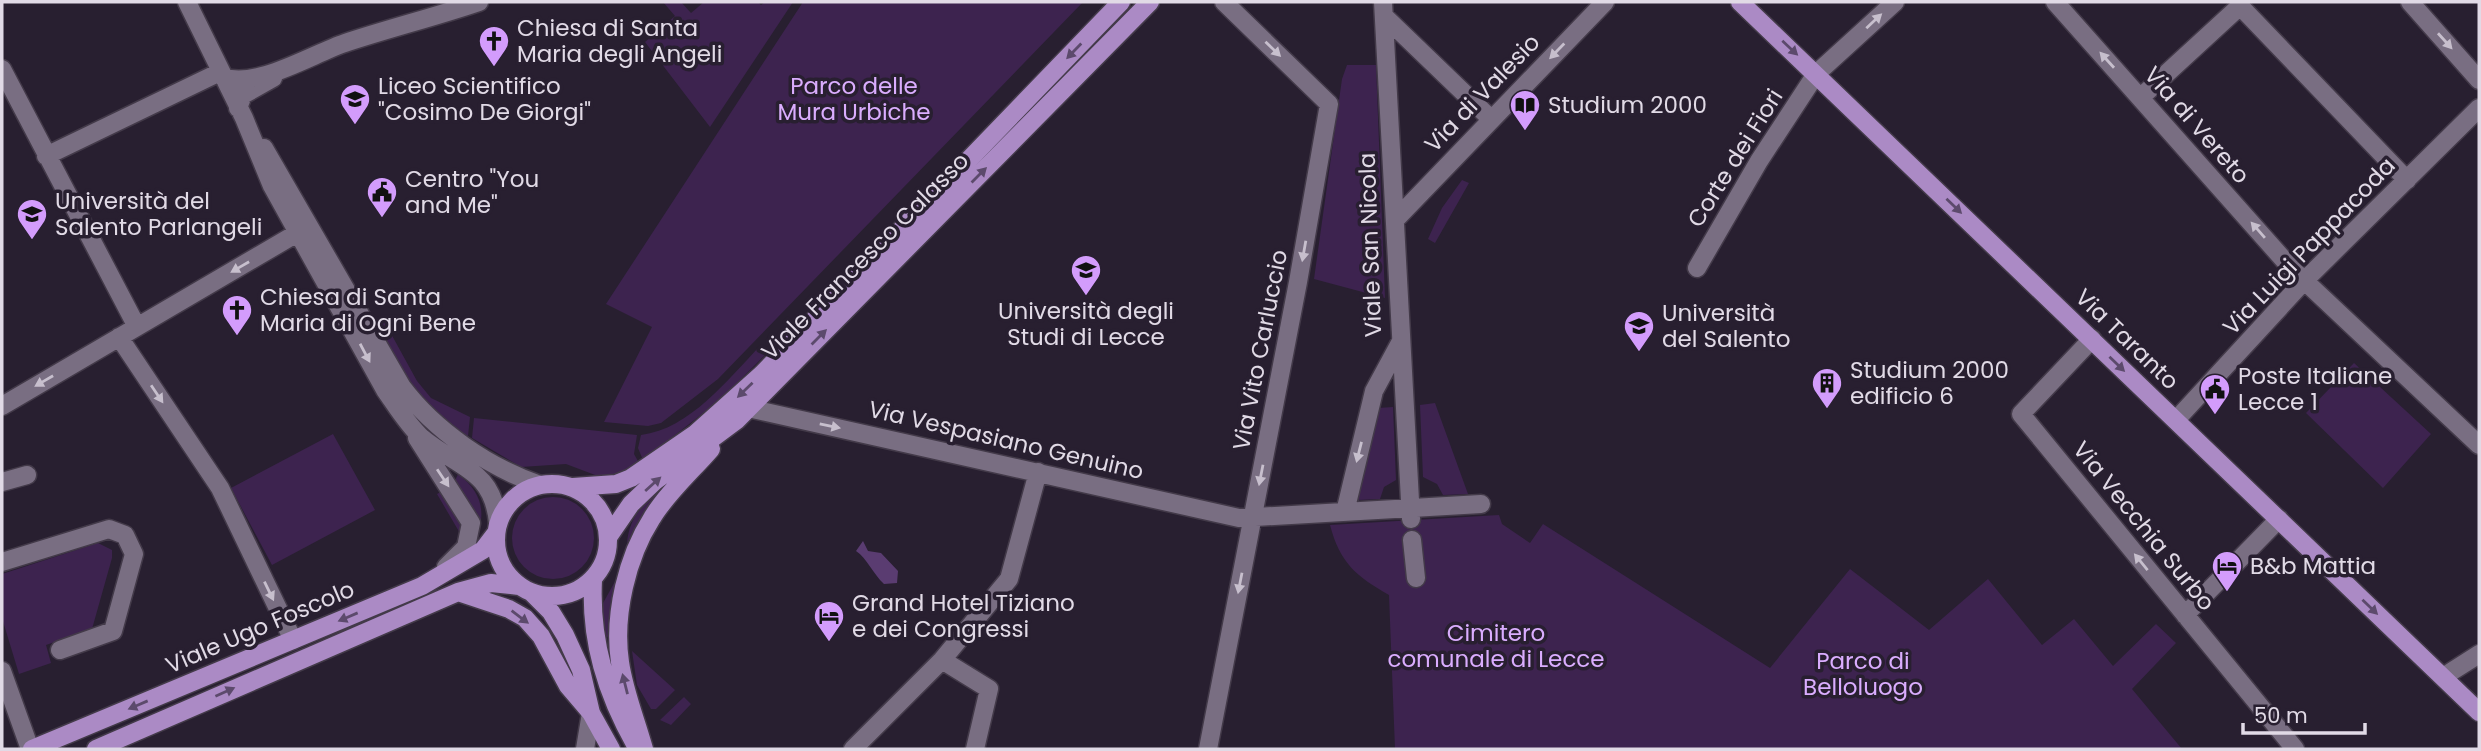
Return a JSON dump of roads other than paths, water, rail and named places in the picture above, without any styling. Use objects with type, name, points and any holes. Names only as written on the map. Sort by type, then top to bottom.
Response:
[{"type":"main road","name":"Viale Francesco Calasso","points":[[573,488],[616,484],[631,478],[726,408],[1121,2]]},
{"type":"main road","name":"Viale Francesco Calasso","points":[[609,536],[631,504],[655,481],[743,414],[1150,2]]},
{"type":"main road","name":"Via Taranto","points":[[1740,2],[2479,712]]},
{"type":"main road","points":[[644,749],[626,690],[618,641],[624,592],[632,563],[652,516],[743,414]]},
{"type":"main road","points":[[591,713],[580,670],[565,635],[551,612],[500,562],[497,528],[510,502],[529,488],[540,485],[573,488],[594,502],[601,512],[609,536],[607,556],[593,580],[592,620],[598,657],[606,683],[637,749]]},
{"type":"main road","name":"Viale Ugo Foscolo","points":[[31,749],[411,590],[465,563],[483,550],[497,528]]},
{"type":"main road","points":[[607,556],[632,563]]},
{"type":"main road","points":[[526,589],[558,596],[571,593],[593,580]]},
{"type":"main road","name":"Viale Ugo Foscolo","points":[[96,749],[457,592],[491,583],[526,589]]},
{"type":"main road","points":[[457,592],[501,606],[525,618],[541,636],[568,686],[591,713],[611,749]]},
{"type":"street","points":[[187,2],[241,113],[300,206],[402,387],[416,405],[448,434],[517,477],[540,485]]},
{"type":"street","points":[[46,156],[221,75],[238,81],[284,69],[345,43],[479,2]]},
{"type":"street","name":"Via Vito Carluccio","points":[[1208,749],[1254,516],[1329,104],[1224,2]]},
{"type":"street","name":"Via di Valesio","points":[[1396,219],[1605,2]]},
{"type":"street","name":"Corte dei Fiori","points":[[1697,268],[1759,161],[1816,74],[1895,2]]},
{"type":"street","name":"Via di Vereto","points":[[2055,2],[2304,281],[2479,444]]},
{"type":"street","points":[[2410,2],[2479,80]]},
{"type":"street","points":[[2141,97],[2240,6],[2407,180]]},
{"type":"street","points":[[1383,9],[1491,119]]},
{"type":"street","name":"Viale San Nicola","points":[[1345,512],[1374,391],[1401,340],[1383,9]]},
{"type":"street","points":[[2,69],[138,327]]},
{"type":"street","points":[[284,69],[243,95],[241,113],[258,158],[385,390],[471,523],[466,547],[455,561],[411,590]]},
{"type":"street","name":"Via Luigi Pappacoda","points":[[2176,421],[2304,281],[2479,108]]},
{"type":"street","points":[[2,406],[299,232]]},
{"type":"street","points":[[120,337],[219,488],[293,640]]},
{"type":"street","name":"Via Vecchia Surbo","points":[[2092,339],[2021,414],[2295,749]]},
{"type":"street","points":[[1401,340],[1411,514]]},
{"type":"street","name":"Via Vespasiano Genuino","points":[[743,414],[1038,472],[1239,518],[1254,516]]},
{"type":"street","points":[[406,421],[423,438],[479,477],[496,498],[497,528]]},
{"type":"street","points":[[853,749],[942,660],[1009,579],[1038,472]]},
{"type":"street","points":[[2,482],[27,475]]},
{"type":"street","points":[[1254,516],[1345,512],[1411,514],[1481,504]]},
{"type":"street","points":[[2185,615],[2279,519]]},
{"type":"street","points":[[2,562],[110,529],[125,535],[134,554],[113,631],[60,650]]},
{"type":"street","points":[[1412,540],[1416,578]]},
{"type":"street","points":[[2442,677],[2479,654]]},
{"type":"street","points":[[942,660],[989,690],[975,749]]},
{"type":"street","points":[[3,680],[31,749]]},
{"type":"street","points":[[585,749],[591,713]]},
{"type":"place","name":"Chiesa di Santa Maria degli Angeli","points":[[494,68]]},
{"type":"place","name":"Liceo Scientifico \"Cosimo De Giorgi\"","points":[[355,126]]},
{"type":"place","name":"Studium 2000","points":[[1525,132]]},
{"type":"place","name":"Centro \"You and Me\"","points":[[382,219]]},
{"type":"place","name":"Università del Salento Parlangeli","points":[[32,241]]},
{"type":"place","name":"Università degli Studi di Lecce","points":[[1086,297]]},
{"type":"place","name":"Chiesa di Santa Maria di Ogni Bene","points":[[237,337]]},
{"type":"place","name":"Università del Salento","points":[[1639,353]]},
{"type":"place","name":"Studium 2000 edificio 6","points":[[1827,410]]},
{"type":"place","name":"Poste Italiane Lecce 1","points":[[2215,416]]},
{"type":"place","name":"B&b Mattia","points":[[2227,593]]},
{"type":"place","name":"Grand Hotel Tiziano e dei Congressi","points":[[829,643]]},
{"type":"park label","name":"Parco delle Mura Urbiche","points":[[854,99]]},
{"type":"park label","name":"Cimitero comunale di Lecce","points":[[1496,646]]},
{"type":"park label","name":"Parco di Belloluogo","points":[[1863,674]]}]
